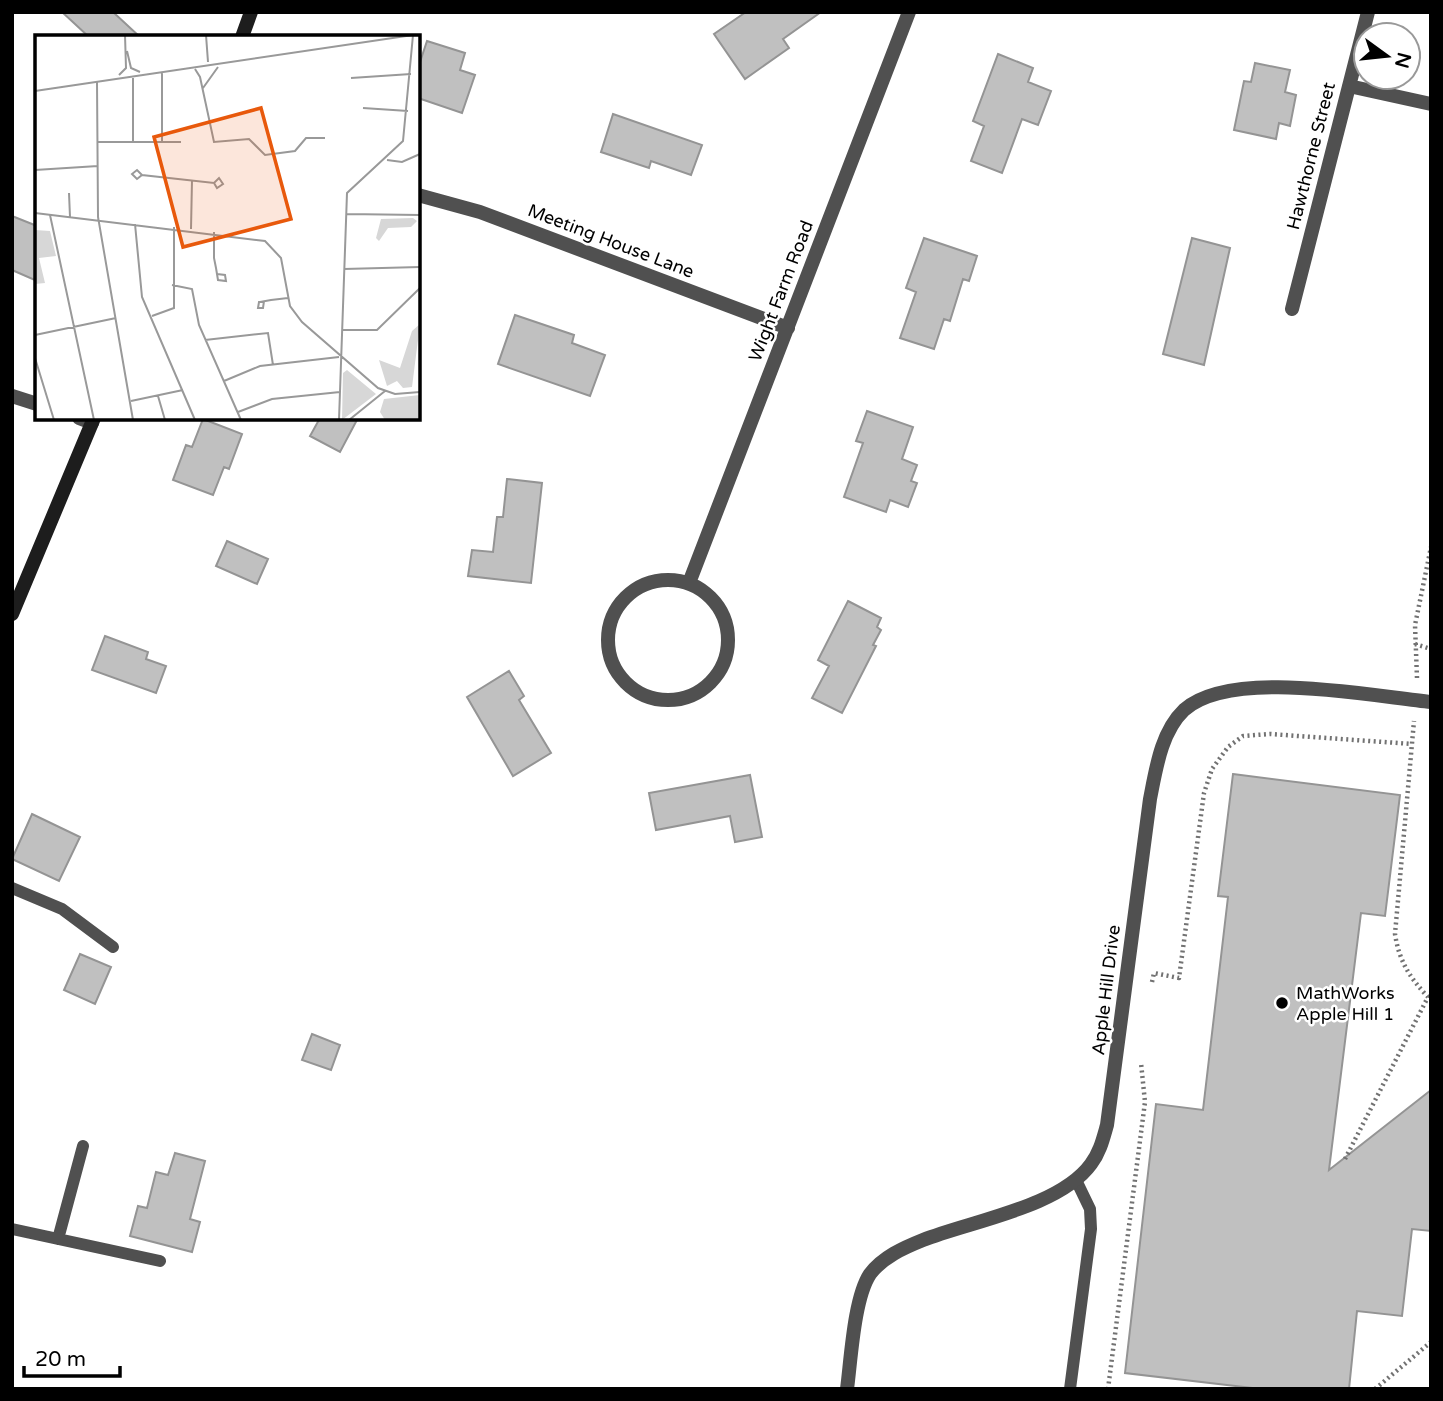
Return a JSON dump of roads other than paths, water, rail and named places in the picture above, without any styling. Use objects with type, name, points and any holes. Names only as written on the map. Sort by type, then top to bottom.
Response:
[{"type":"street","points":[[243,35],[251,12]]},
{"type":"street","name":"Wight Farm Road","points":[[689,583],[909,12]]},
{"type":"street","name":"Hawthorne Street","points":[[1292,309],[1368,12]]},
{"type":"street","points":[[1349,86],[1431,104]]},
{"type":"street","name":"Meeting House Lane","points":[[420,196],[480,212],[788,328]]},
{"type":"street","points":[[12,396],[35,403]]},
{"type":"street","points":[[12,614],[88,420]]},
{"type":"street","points":[[669,579],[689,583],[706,592],[719,607],[726,624],[728,643],[724,662],[714,678],[700,691],[682,698],[663,700],[645,695],[627,685],[615,668],[608,648],[609,627],[617,608],[630,593],[649,583],[669,579]]},
{"type":"street","name":"Apple Hill Drive","points":[[847,1389],[861,1295],[870,1275],[887,1258],[907,1246],[935,1235],[1028,1205],[1076,1180],[1091,1164],[1101,1146],[1108,1125],[1150,799],[1157,764],[1167,735],[1183,711],[1204,697],[1231,690],[1264,688],[1311,690],[1424,702]]},
{"type":"lane","points":[[12,888],[62,909],[113,947]]},
{"type":"lane","points":[[58,1239],[83,1146]]},
{"type":"lane","points":[[1070,1389],[1091,1229],[1090,1209],[1076,1180]]},
{"type":"lane","points":[[12,1229],[160,1261]]},
{"type":"place","name":"MathWorks Apple Hill 1","points":[[1282,1003]]}]
